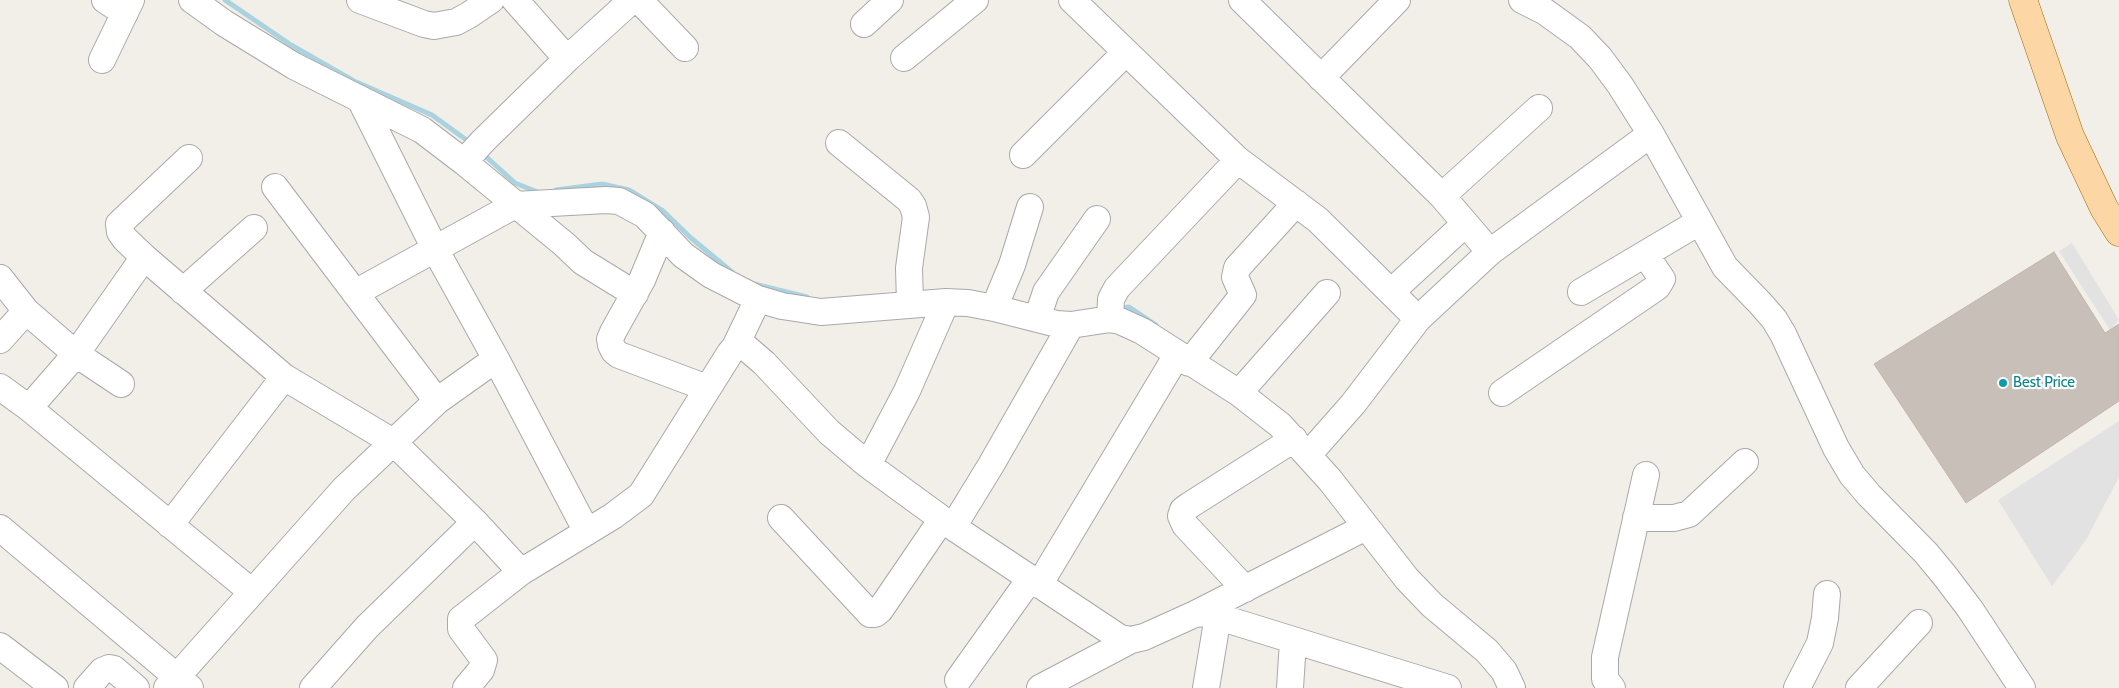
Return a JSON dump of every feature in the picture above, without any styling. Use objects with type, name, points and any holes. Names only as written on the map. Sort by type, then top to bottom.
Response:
[{"type":"main road","points":[[2023,0],[2070,136],[2104,208],[2119,232]]},
{"type":"street","points":[[360,0],[434,26],[456,22],[491,0]]},
{"type":"street","points":[[515,0],[567,59]]},
{"type":"street","points":[[472,153],[567,59],[632,0]]},
{"type":"street","points":[[639,0],[685,48]]},
{"type":"street","points":[[864,24],[890,0]]},
{"type":"street","points":[[904,58],[975,0]]},
{"type":"street","points":[[1072,0],[1238,160],[1318,220],[1418,319]]},
{"type":"street","points":[[1242,0],[1442,196],[1490,252]]},
{"type":"street","points":[[1321,78],[1397,0]]},
{"type":"street","points":[[1522,0],[1544,11],[1580,37],[1620,84],[1652,134],[1725,267],[1764,308],[1783,334],[1836,448],[1852,475],[1926,553],[1945,576],[1970,609],[2022,688]]},
{"type":"street","points":[[207,3],[294,66],[362,101],[472,153],[515,205],[592,269],[635,294]]},
{"type":"street","points":[[102,60],[121,4]]},
{"type":"street","points":[[1023,156],[1126,52]]},
{"type":"street","points":[[362,101],[435,249],[496,359],[587,532]]},
{"type":"street","points":[[1442,196],[1539,108]]},
{"type":"street","points":[[1245,589],[1185,525],[1181,516],[1183,510],[1309,447],[1418,319],[1490,252],[1652,134]]},
{"type":"street","points":[[839,142],[914,206],[916,218],[909,296]]},
{"type":"street","points":[[188,158],[118,224],[120,232],[144,258],[284,377],[393,442],[475,522],[521,572]]},
{"type":"street","points":[[1110,313],[1117,288],[1238,160]]},
{"type":"street","points":[[275,187],[437,401]]},
{"type":"street","points":[[355,293],[515,205],[606,200],[619,201],[646,215],[683,255],[711,275],[758,299],[802,310],[821,312],[909,296],[946,302],[968,303],[998,299],[1039,310],[1071,325],[1110,313],[1244,386],[1268,415],[1309,447],[1366,526],[1420,593],[1495,660],[1504,671],[1512,688]]},
{"type":"street","points":[[958,680],[1035,582],[1189,356],[1242,294],[1235,277],[1237,268],[1296,203]]},
{"type":"street","points":[[998,299],[1030,208]]},
{"type":"street","points":[[1039,310],[1046,292],[1097,219]]},
{"type":"street","points":[[1581,292],[1699,222]]},
{"type":"street","points":[[1391,292],[1465,224]]},
{"type":"street","points":[[183,291],[254,228]]},
{"type":"street","points":[[662,232],[635,294],[610,339],[614,351],[619,355],[707,388]]},
{"type":"street","points":[[1502,393],[1657,287],[1662,279],[1645,254]]},
{"type":"street","points":[[29,408],[76,354],[144,258]]},
{"type":"street","points":[[0,278],[26,311],[76,354],[121,384]]},
{"type":"street","points":[[1244,386],[1327,293]]},
{"type":"street","points":[[466,688],[481,670],[484,660],[461,629],[461,619],[521,572],[624,509],[641,495],[707,388],[735,347],[758,299]]},
{"type":"street","points":[[868,465],[907,391],[946,302]]},
{"type":"street","points":[[0,340],[26,311]]},
{"type":"street","points":[[781,518],[870,614],[875,614],[948,523],[991,465],[1071,325]]},
{"type":"street","points":[[735,347],[742,345],[750,350],[829,432],[868,465],[948,523],[1111,634],[1131,640]]},
{"type":"street","points":[[0,528],[178,684],[252,592],[344,489],[437,401],[496,359]]},
{"type":"street","points":[[170,525],[284,377]]},
{"type":"street","points":[[0,387],[29,408],[252,592]]},
{"type":"street","points":[[1636,518],[1674,518],[1688,514],[1745,462]]},
{"type":"street","points":[[1612,688],[1605,679],[1605,657],[1646,475]]},
{"type":"street","points":[[313,688],[367,627],[475,522]]},
{"type":"street","points":[[1040,688],[1131,640],[1207,615],[1245,589],[1366,526]]},
{"type":"street","points":[[1797,688],[1820,643],[1825,618],[1826,594]]},
{"type":"street","points":[[1207,615],[1448,688]]},
{"type":"street","points":[[1206,688],[1207,615]]},
{"type":"street","points":[[1859,688],[1918,623]]},
{"type":"street","points":[[1290,688],[1293,640]]},
{"type":"street","points":[[0,646],[55,688]]},
{"type":"street","points":[[87,688],[102,671],[109,668],[114,669],[136,688]]},
{"type":"shaded area","points":[[2072,243],[2119,320],[2110,330],[2059,251]]},
{"type":"shaded area","points":[[2119,421],[2119,477],[2086,540],[2052,586],[1998,500]]},
{"type":"building","name":"Best Price","points":[[2054,252],[2105,333],[2119,324],[2119,401],[1966,503],[1874,364]]},
{"type":"waterway","points":[[225,0],[291,45],[354,81],[432,115],[472,144]]},
{"type":"waterway","points":[[482,153],[515,183],[540,193]]},
{"type":"waterway","points":[[556,190],[602,184],[629,190],[663,211],[691,238],[732,272]]},
{"type":"waterway","points":[[754,284],[807,297]]},
{"type":"waterway","points":[[1117,309],[1129,307],[1156,325]]},
{"type":"place","name":"Best Price","points":[[2003,383]]}]
